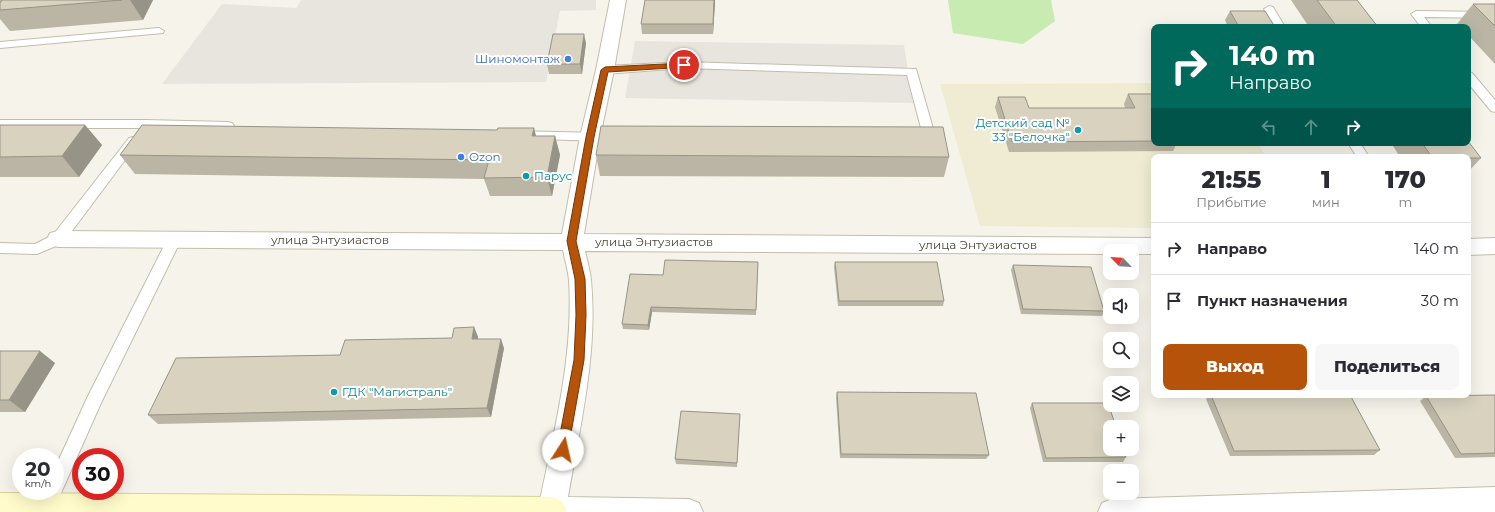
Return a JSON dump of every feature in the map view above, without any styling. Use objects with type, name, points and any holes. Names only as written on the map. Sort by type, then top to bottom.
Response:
[{"type":"street","points":[[552,511],[579,360],[581,315],[580,279],[572,241],[590,137],[605,70],[618,0]]},
{"type":"street","name":"улица Энтузиастов","points":[[58,239],[572,241],[1151,246]]},
{"type":"street","points":[[1471,247],[1495,246]]},
{"type":"street","points":[[64,495],[552,511],[689,512]]},
{"type":"street","points":[[0,506],[28,500]]},
{"type":"street","points":[[1112,512],[1495,500]]},
{"type":"lane","points":[[1269,9],[1278,24]]},
{"type":"lane","points":[[1424,24],[1416,14],[1495,16]]},
{"type":"lane","points":[[0,45],[159,31]]},
{"type":"lane","points":[[605,70],[684,65],[912,72],[928,132],[904,133]]},
{"type":"lane","points":[[1471,80],[1495,108]]},
{"type":"lane","points":[[0,124],[146,124],[241,126]]},
{"type":"lane","points":[[0,248],[37,249],[58,239],[146,124]]},
{"type":"lane","points":[[503,134],[590,137],[613,136]]},
{"type":"lane","points":[[64,467],[94,401],[174,240]]},
{"type":"shaded area","points":[[301,0],[596,0],[596,10],[560,11],[546,82],[162,84],[222,4],[296,8]]},
{"type":"shaded area","points":[[635,41],[904,45],[913,103],[625,98]]},
{"type":"shaded area","points":[[1151,83],[1151,146],[1260,146],[1264,154],[1151,154],[1151,228],[980,226],[940,84]]},
{"type":"green space","points":[[948,0],[1051,0],[1055,21],[1023,44],[953,33]]},
{"type":"building","points":[[2,0],[122,0],[0,10],[0,3]]},
{"type":"building","points":[[645,0],[714,0],[713,24],[641,24]]},
{"type":"building","points":[[1317,0],[1357,0],[1376,24],[1335,24]]},
{"type":"building","points":[[1473,4],[1495,4],[1495,26]]},
{"type":"building","points":[[1230,11],[1265,11],[1273,24],[1237,24]]},
{"type":"building","points":[[553,34],[584,34],[580,64],[547,64]]},
{"type":"building","name":"Детский сад № 33 \"Белочка\"","points":[[1128,94],[1151,94],[1151,141],[1012,142],[998,97],[1025,97],[1029,108],[1135,108]]},
{"type":"building","points":[[0,125],[85,125],[62,156],[0,157]]},
{"type":"building","points":[[142,125],[497,130],[498,128],[534,128],[532,136],[555,136],[547,177],[484,178],[489,160],[120,155]]},
{"type":"building","points":[[601,126],[943,127],[949,157],[596,155]]},
{"type":"building","points":[[1471,145],[1481,158],[1471,158],[1471,154],[1430,154],[1424,146]]},
{"type":"building","points":[[665,260],[758,262],[756,310],[651,307],[648,325],[622,324],[630,274],[663,275]]},
{"type":"building","points":[[835,262],[937,262],[944,301],[839,301]]},
{"type":"building","points":[[1013,265],[1091,267],[1103,311],[1023,309]]},
{"type":"building","name":"ГДК \"Магистраль\"","points":[[474,327],[472,339],[501,339],[487,408],[148,415],[176,358],[340,355],[345,340],[452,338],[454,328]]},
{"type":"building","points":[[0,351],[40,351],[9,400],[0,400]]},
{"type":"building","points":[[837,392],[976,393],[989,455],[841,454]]},
{"type":"building","points":[[1471,395],[1495,395],[1495,453],[1461,454],[1427,398],[1471,398]]},
{"type":"building","points":[[1212,398],[1352,398],[1380,450],[1234,451]]},
{"type":"building","points":[[1032,403],[1103,403],[1103,412],[1111,412],[1114,420],[1103,420],[1103,456],[1126,457],[1046,458]]},
{"type":"building","points":[[681,411],[740,414],[737,463],[675,459]]},
{"type":"place","name":"Шиномонтаж","points":[[568,59]]},
{"type":"place","name":"Детский сад № 33 \"Белочка\"","points":[[1078,130]]},
{"type":"place","name":"Ozon","points":[[461,157]]},
{"type":"place","name":"Парус","points":[[526,176]]},
{"type":"place","name":"ГДК \"Магистраль\"","points":[[334,392]]},
{"type":"route","points":[[563,450],[579,360],[581,315],[580,279],[572,241],[590,137],[605,70],[684,65]]}]
